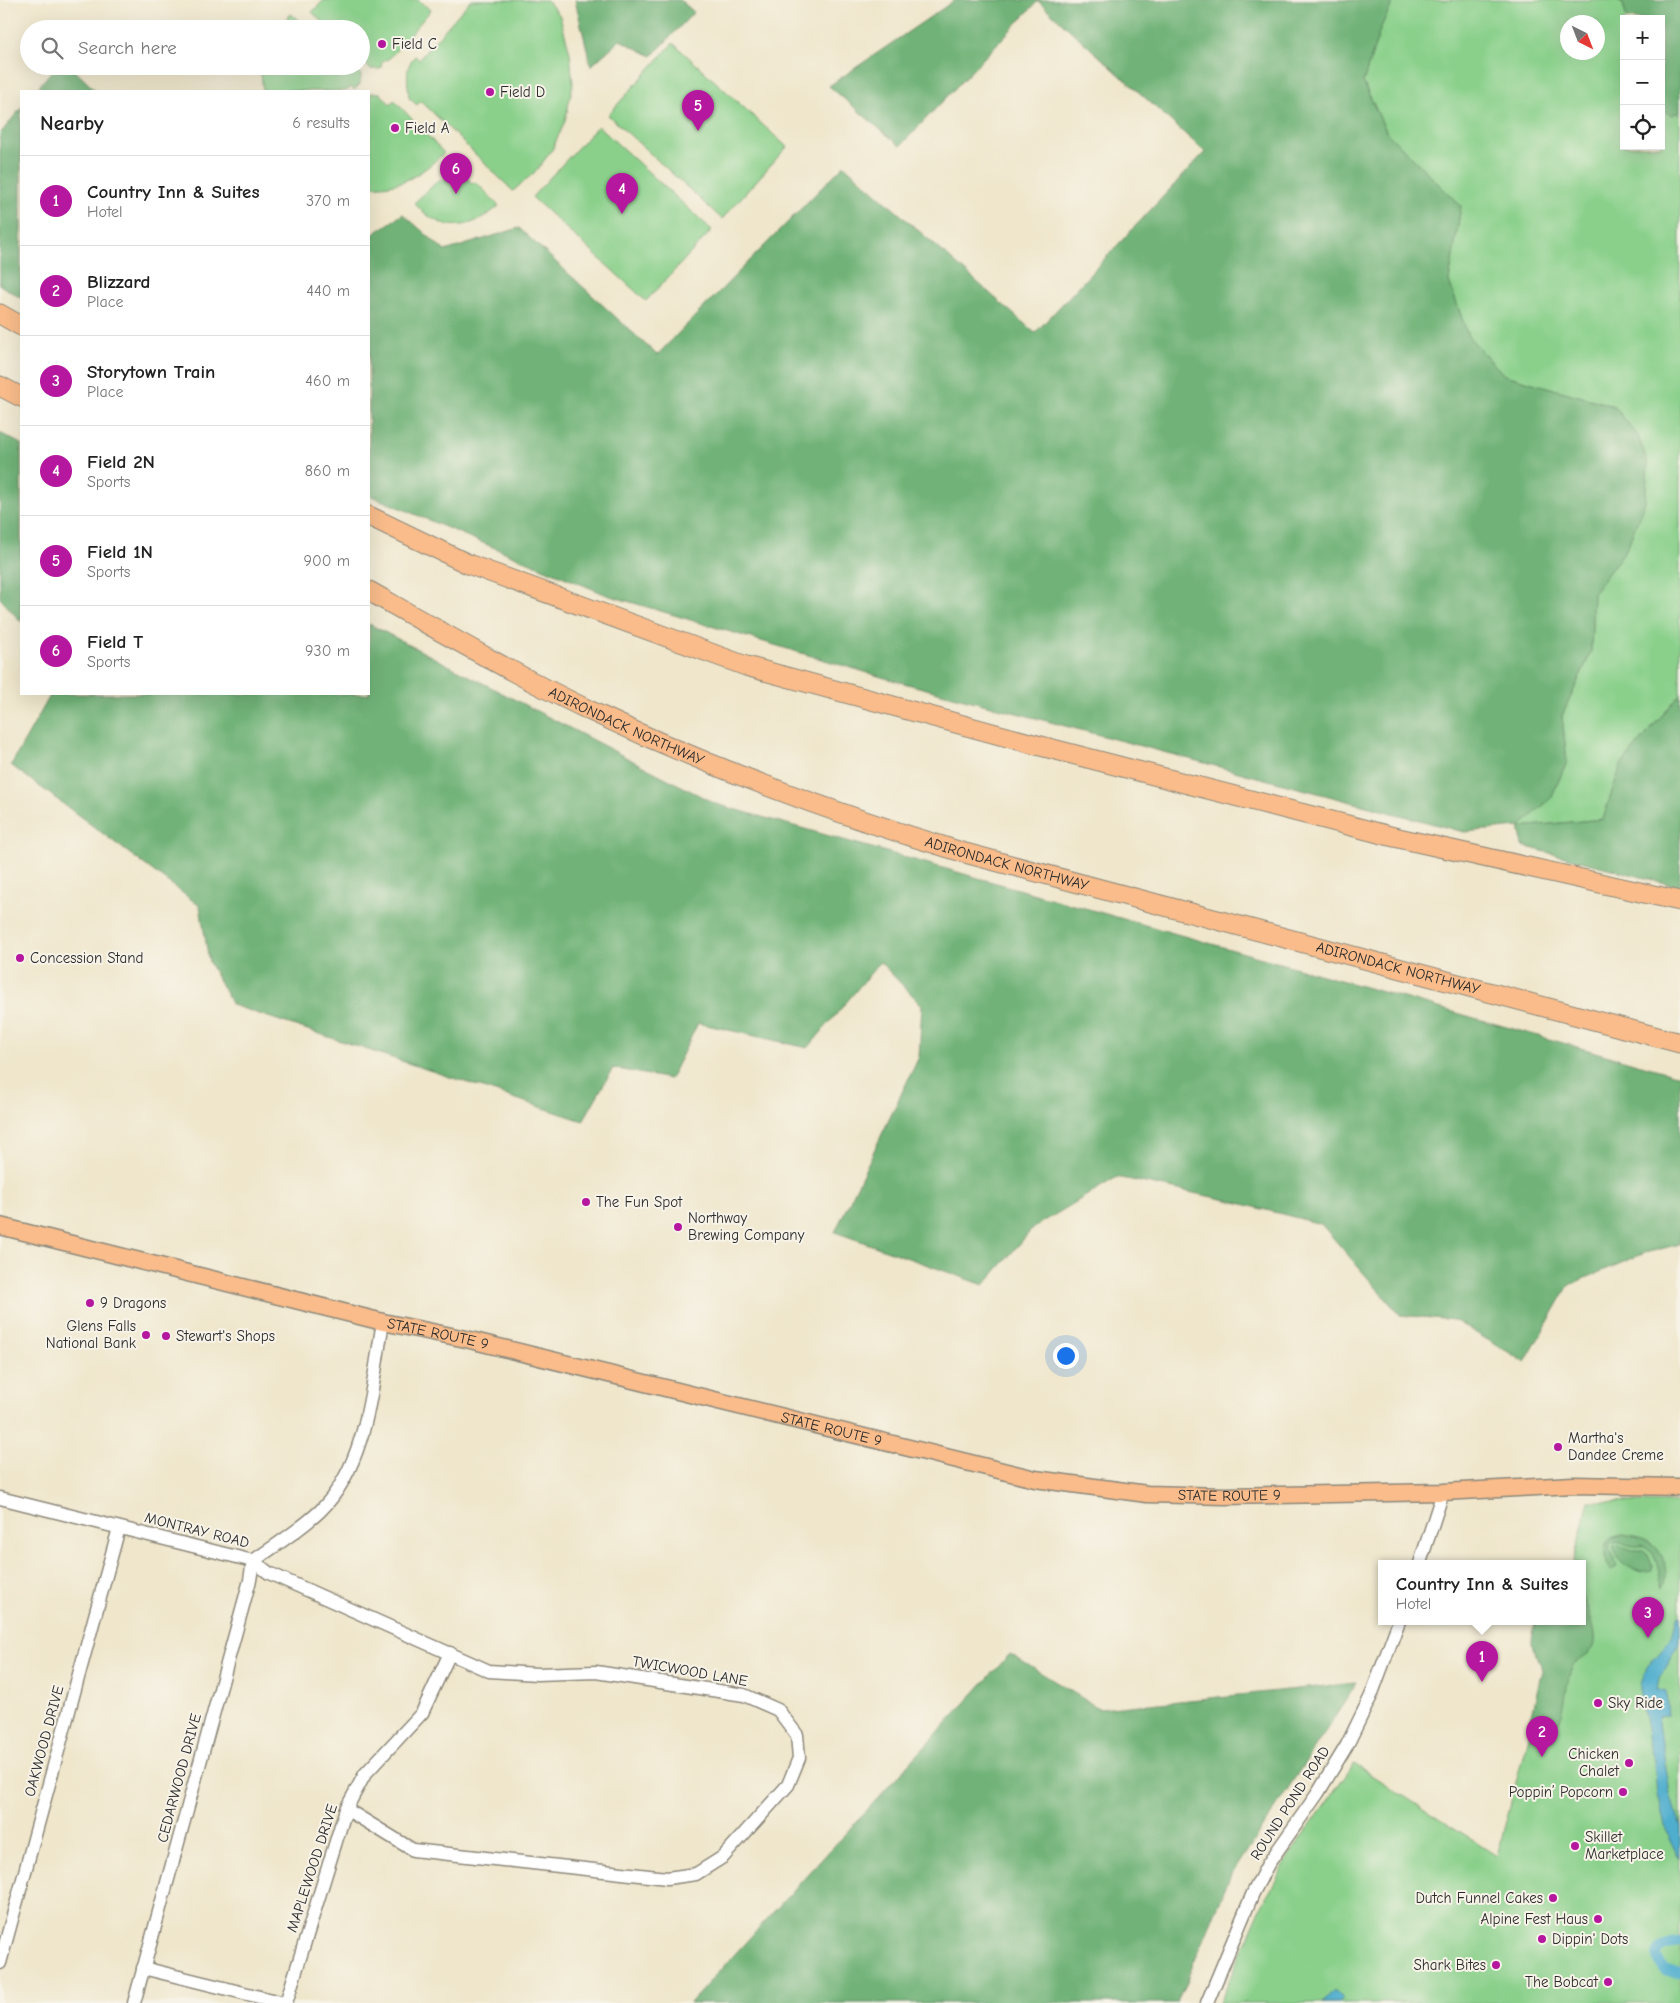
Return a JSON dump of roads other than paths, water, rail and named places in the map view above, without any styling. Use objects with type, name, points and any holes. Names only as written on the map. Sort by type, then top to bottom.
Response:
[{"type":"highway","points":[[0,314],[20,325]]},
{"type":"highway","points":[[0,386],[20,396]]},
{"type":"highway","points":[[370,516],[468,564],[746,666],[1033,744],[1384,834],[1680,901]]},
{"type":"highway","name":"ADIRONDACK NORTHWAY","points":[[370,592],[465,646],[594,712],[742,777],[854,818],[965,853],[1680,1043]]},
{"type":"main road","name":"STATE ROUTE 9","points":[[0,1226],[383,1322],[466,1340],[1035,1479],[1148,1494],[1224,1496],[1443,1492],[1573,1486],[1680,1487]]},
{"type":"street","name":"MONTRAY ROAD","points":[[0,1498],[253,1561],[322,1510],[344,1480],[362,1438],[383,1322]]},
{"type":"street","points":[[1421,1560],[1443,1492]]},
{"type":"street","name":"OAKWOOD DRIVE","points":[[0,1963],[119,1528]]},
{"type":"street","name":"TWICWOOD LANE","points":[[253,1561],[269,1573],[489,1671],[537,1674],[596,1672],[744,1695],[778,1710],[797,1735],[799,1758],[788,1785],[723,1857],[696,1874],[667,1878],[413,1850],[346,1809]]},
{"type":"street","name":"CEDARWOOD DRIVE","points":[[134,2003],[250,1580],[253,1561]]},
{"type":"street","name":"ROUND POND ROAD","points":[[1207,2003],[1253,1893],[1268,1864],[1318,1793],[1347,1745],[1371,1696],[1398,1625]]},
{"type":"street","name":"MAPLEWOOD DRIVE","points":[[285,2003],[346,1809],[365,1774],[422,1713],[450,1653]]},
{"type":"street","points":[[143,1968],[285,2003]]},
{"type":"water","points":[[1680,1616],[1680,1644],[1659,1679],[1657,1691],[1666,1690],[1668,1716],[1658,1717],[1670,1794],[1680,1827],[1680,1858],[1666,1830],[1657,1794],[1654,1761],[1649,1747],[1641,1703],[1641,1683],[1647,1667],[1672,1637],[1677,1617]]},
{"type":"water","points":[[1334,1991],[1342,1998],[1338,2003],[1323,2003]]},
{"type":"waterway","points":[[1680,1942],[1663,1947],[1658,1954],[1658,1959],[1665,1971],[1680,1972]]},
{"type":"place","name":"Field C","points":[[382,44]]},
{"type":"place","name":"Field D","points":[[490,92]]},
{"type":"place","name":"Field A","points":[[395,128]]},
{"type":"place","name":"Field 1N","points":[[698,131]]},
{"type":"place","name":"Field T","points":[[456,194]]},
{"type":"place","name":"Field 2N","points":[[622,214]]},
{"type":"place","name":"Concession Stand","points":[[20,958]]},
{"type":"place","name":"The Fun Spot","points":[[586,1202]]},
{"type":"place","name":"Northway Brewing Company","points":[[678,1227]]},
{"type":"place","name":"9 Dragons","points":[[90,1303]]},
{"type":"place","name":"Glens Falls National Bank","points":[[146,1335]]},
{"type":"place","name":"Stewart's Shops","points":[[166,1336]]},
{"type":"place","name":"Martha's Dandee Creme","points":[[1558,1447]]},
{"type":"place","name":"Storytown Train","points":[[1648,1638]]},
{"type":"place","name":"Country Inn & Suites","points":[[1482,1682]]},
{"type":"place","name":"Sky Ride","points":[[1598,1703]]},
{"type":"place","name":"Blizzard","points":[[1542,1757]]},
{"type":"place","name":"Chicken Chalet","points":[[1629,1763]]},
{"type":"place","name":"Poppin’ Popcorn","points":[[1623,1792]]},
{"type":"place","name":"Skillet Marketplace","points":[[1575,1846]]},
{"type":"place","name":"Dutch Funnel Cakes","points":[[1553,1898]]},
{"type":"place","name":"Alpine Fest Haus","points":[[1598,1919]]},
{"type":"place","name":"Dippin' Dots","points":[[1542,1939]]},
{"type":"place","name":"Shark Bites","points":[[1496,1965]]},
{"type":"place","name":"The Bobcat","points":[[1608,1982]]}]
